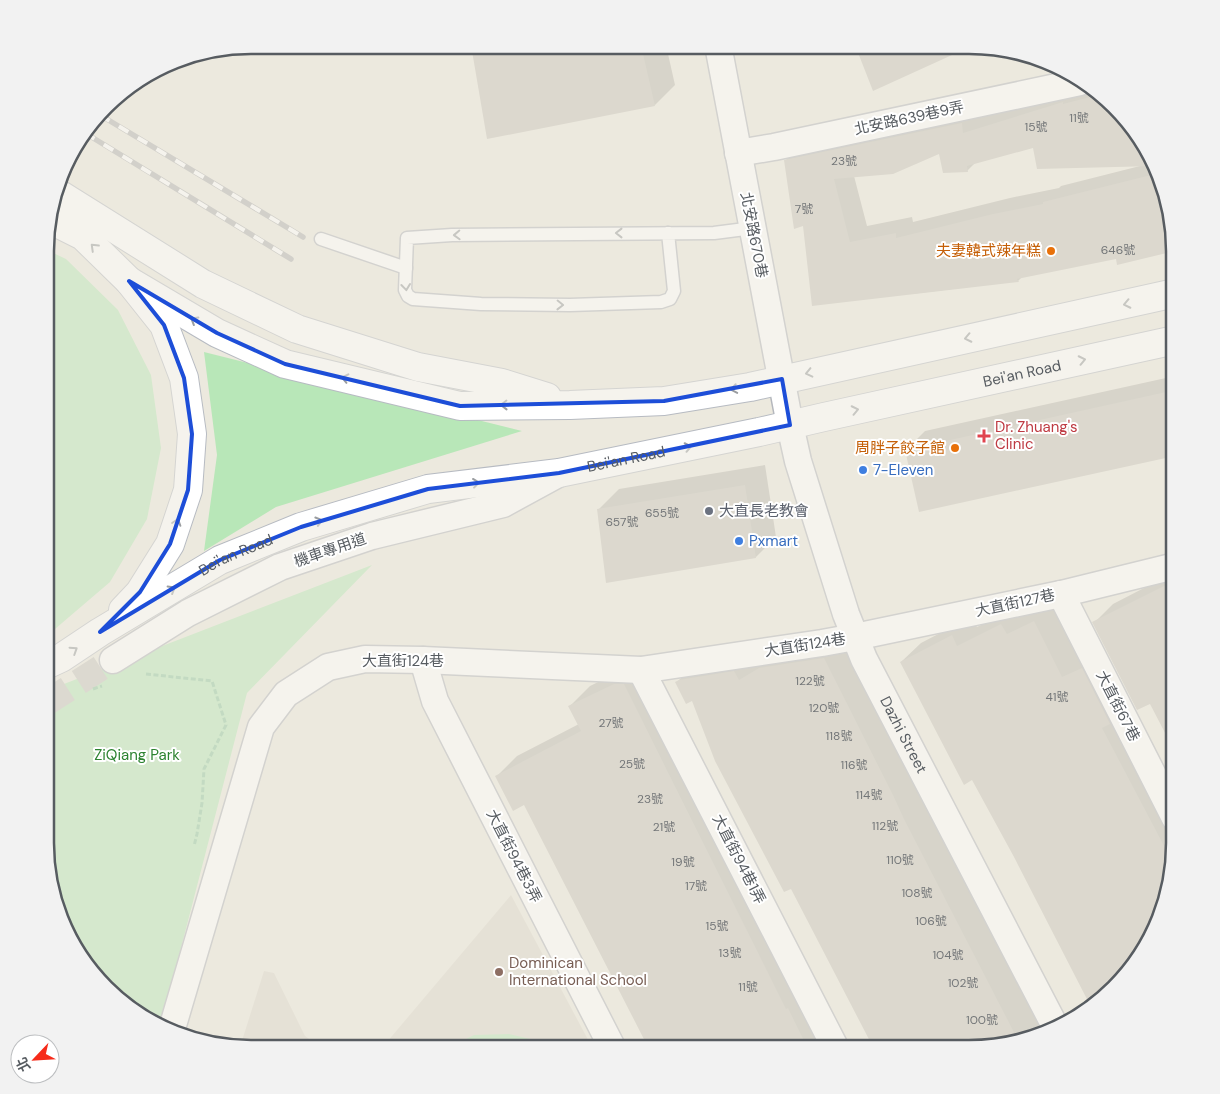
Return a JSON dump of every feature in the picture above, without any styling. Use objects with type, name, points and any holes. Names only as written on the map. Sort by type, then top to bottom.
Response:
[{"type":"main road","points":[[62,195],[202,284],[297,329],[418,367],[502,383],[570,405]]},
{"type":"main road","name":"Bei'an Road","points":[[56,222],[83,236],[129,281],[164,325],[184,378],[192,434],[188,490],[170,544],[140,592],[100,632]]},
{"type":"main road","name":"Bei'an Road","points":[[129,281],[216,333],[285,364],[460,406],[570,405],[664,401],[750,387],[1166,295]]},
{"type":"main road","name":"Bei'an Road","points":[[54,661],[220,560],[301,527],[428,488],[559,473],[759,432],[1166,342]]},
{"type":"street","name":"北安路670巷","points":[[720,54],[790,425]]},
{"type":"street","name":"北安路639巷9弄","points":[[738,153],[1073,83]]},
{"type":"street","name":"Dazhi Street","points":[[790,425],[798,461],[846,614],[864,659],[1053,1021]]},
{"type":"street","name":"機車專用道","points":[[113,660],[188,613],[280,567],[372,536],[503,504],[559,473]]},
{"type":"street","name":"大直街127巷","points":[[855,637],[1061,594],[1166,568]]},
{"type":"street","name":"大直街67巷","points":[[1061,594],[1166,800]]},
{"type":"street","name":"大直街124巷","points":[[173,1024],[261,727],[286,694],[328,667],[365,658],[641,670],[855,637]]},
{"type":"street","name":"大直街94巷3弄","points":[[423,660],[435,701],[608,1040]]},
{"type":"street","name":"大直街94巷1弄","points":[[641,670],[831,1040]]},
{"type":"lane","points":[[668,233],[674,291],[670,299],[662,302],[570,305],[481,304],[413,299],[408,296],[405,290],[407,238],[462,235],[668,233],[714,233],[753,228]]},
{"type":"lane","points":[[320,239],[406,268]]},
{"type":"path","points":[[139,676],[148,673],[212,681],[226,725],[204,769],[200,818],[193,851]]},
{"type":"path","points":[[93,689],[102,686]]},
{"type":"highlighted area","points":[[129,281],[217,333],[285,364],[460,406],[664,401],[782,379],[790,425],[559,473],[428,489],[301,527],[220,560],[100,632],[140,592],[170,544],[188,490],[192,434],[184,378],[164,325]]},
{"type":"shaded area","name":"Dominican International School","points":[[511,895],[588,1040],[389,1040]]},
{"type":"shaded area","points":[[264,971],[274,973],[305,1036],[311,1040],[242,1040]]},
{"type":"green space","points":[[54,253],[66,259],[118,310],[151,375],[161,448],[147,519],[110,582],[55,629]]},
{"type":"green space","points":[[204,352],[522,431],[276,507],[204,551],[217,455]]},
{"type":"green space","name":"ZiQiang Park","points":[[372,565],[247,693],[162,1019],[141,1007],[103,973],[80,942],[60,894],[54,856],[54,688]]},
{"type":"green space","points":[[509,1034],[534,1040],[464,1040],[474,1035]]},
{"type":"building","points":[[473,54],[643,54],[655,106],[487,139]]},
{"type":"building","points":[[859,54],[954,54],[873,91]]},
{"type":"building","points":[[1091,97],[1117,121],[1133,141],[1147,166],[1037,169],[1033,148],[967,166],[968,172],[943,173],[939,154],[893,174],[834,179],[850,242],[896,233],[896,238],[993,214],[1043,204],[1043,202],[1151,175],[1160,200],[1165,225],[1166,253],[1117,265],[1116,259],[1017,279],[1019,282],[812,306],[803,226],[794,229],[784,160],[962,123],[963,133],[1063,102],[1063,104]]},
{"type":"building","points":[[1166,392],[1166,458],[919,512],[905,450]]},
{"type":"building","points":[[745,485],[756,558],[606,583],[597,509]]},
{"type":"building","points":[[1166,585],[1166,735],[1150,704],[1137,710],[1092,622]]},
{"type":"building","points":[[1034,621],[1062,677],[1082,668],[1110,724],[1102,728],[1166,850],[1165,869],[1160,894],[1140,942],[1117,973],[1088,1000],[972,780],[964,785],[900,662],[952,635],[957,646],[1001,624],[1007,634]]},
{"type":"building","points":[[824,658],[904,819],[1015,1035],[982,1040],[869,1040],[791,889],[784,892],[715,761],[692,701],[686,704],[675,682],[734,671],[739,680],[759,668]]},
{"type":"building","points":[[614,684],[624,684],[786,1009],[788,1008],[804,1040],[644,1040],[524,805],[513,811],[495,776],[581,731],[568,706]]},
{"type":"tunnel","points":[[54,698],[113,660]]},
{"type":"railway","points":[[106,118],[303,237]]},
{"type":"railway","points":[[91,136],[291,259]]},
{"type":"place","name":"夫妻韓式辣年糕","points":[[1051,251]]},
{"type":"place","name":"Dr. Zhuang's Clinic","points":[[984,436]]},
{"type":"place","name":"周胖子餃子館","points":[[955,448]]},
{"type":"place","name":"7-Eleven","points":[[863,470]]},
{"type":"place","name":"大直長老教會","points":[[709,511]]},
{"type":"place","name":"Pxmart","points":[[739,541]]},
{"type":"place","name":"Dominican International School","points":[[499,972]]}]
